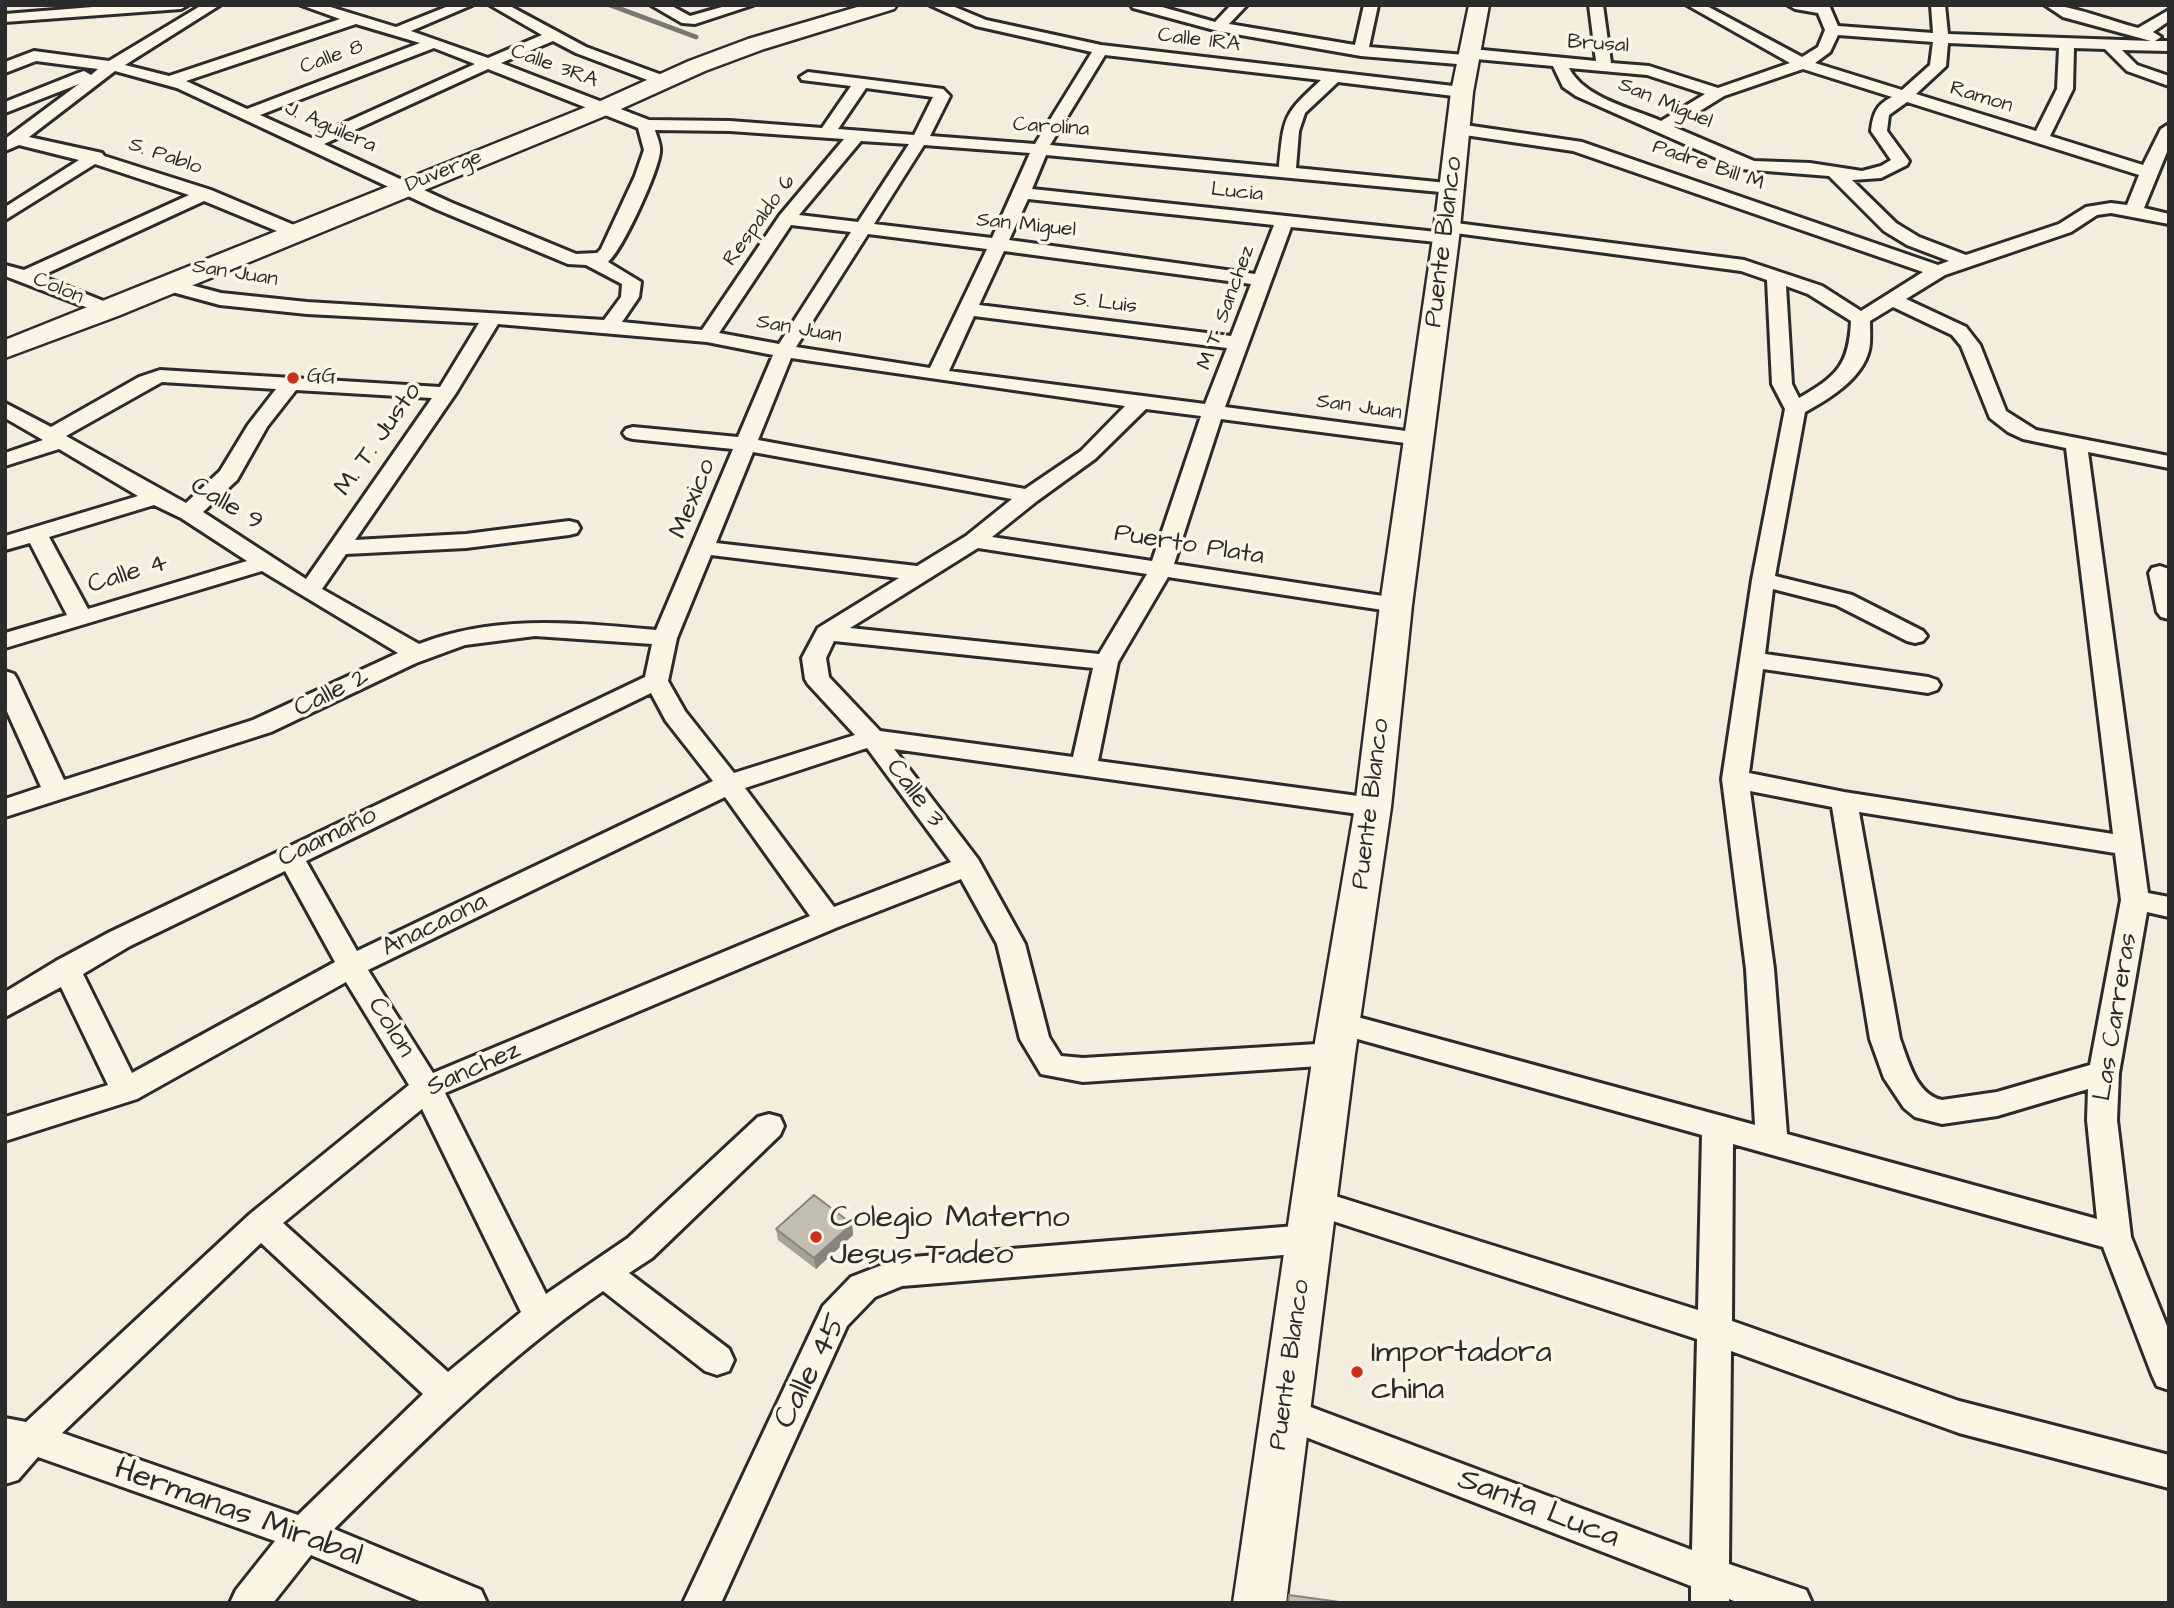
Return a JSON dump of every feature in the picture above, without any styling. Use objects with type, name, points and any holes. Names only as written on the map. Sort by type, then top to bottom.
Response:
[{"type":"street","points":[[5,18],[65,9],[181,5]]},
{"type":"street","points":[[11,143],[112,66],[212,5]]},
{"type":"street","name":"Calle 3RA","points":[[308,5],[434,43],[646,125]]},
{"type":"street","points":[[396,32],[465,5]]},
{"type":"street","points":[[497,5],[581,50],[664,81]]},
{"type":"street","points":[[658,5],[687,20],[695,20],[746,5]]},
{"type":"street","name":"Duverge","points":[[5,350],[109,310],[756,44],[887,5]]},
{"type":"street","name":"Calle 1RA","points":[[937,5],[981,23],[1101,50],[1333,78],[1468,69]]},
{"type":"street","points":[[1138,5],[1218,27],[1468,69]]},
{"type":"street","points":[[1218,27],[1240,5]]},
{"type":"street","points":[[1361,51],[1371,5]]},
{"type":"street","name":"Puente Blanco","points":[[1259,1603],[1313,1202],[1373,807],[1396,605],[1447,232],[1458,129],[1479,5]]},
{"type":"street","points":[[1595,5],[1604,65]]},
{"type":"street","name":"Ramon","points":[[1694,5],[1802,64],[2040,139],[2149,180]]},
{"type":"street","points":[[1663,127],[1718,93],[1802,64],[1825,49],[1832,30],[1823,7],[1795,5]]},
{"type":"street","points":[[1836,174],[1869,176],[1894,167],[1902,161],[1879,131],[1881,114],[1938,66],[1941,40],[1938,5]]},
{"type":"street","points":[[2052,5],[2068,14],[2143,33],[2169,46]]},
{"type":"street","points":[[5,68],[41,45],[65,9]]},
{"type":"street","points":[[2143,33],[2169,14]]},
{"type":"street","points":[[171,81],[356,19]]},
{"type":"street","points":[[1832,30],[1941,40],[2169,46]]},
{"type":"street","points":[[311,144],[484,64],[553,36]]},
{"type":"street","name":"Calle 8","points":[[245,115],[434,43]]},
{"type":"street","points":[[2040,139],[2065,89],[2067,43]]},
{"type":"street","points":[[2108,44],[2132,68],[2169,81]]},
{"type":"street","name":"J. Aguilera","points":[[41,45],[171,81],[574,260],[596,259]]},
{"type":"street","points":[[937,375],[1040,149],[1057,117],[1101,50]]},
{"type":"street","name":"Brusal","points":[[1468,69],[1559,63],[1604,65],[1649,71],[1718,93]]},
{"type":"street","name":"San Miguel","points":[[1559,63],[1569,84],[1582,93],[1747,165],[1766,169],[1796,166],[1836,174]]},
{"type":"street","points":[[5,108],[112,66]]},
{"type":"street","points":[[808,78],[861,83],[826,134]]},
{"type":"street","points":[[1287,173],[1291,131],[1297,111],[1333,78]]},
{"type":"street","name":"Mexico","points":[[656,681],[665,638],[705,548],[784,351],[919,141],[942,96],[937,92],[861,83]]},
{"type":"street","points":[[609,327],[630,297],[632,282],[596,259],[609,252],[644,176],[652,150],[646,125]]},
{"type":"street","name":"Carolina","points":[[646,125],[730,125],[855,137],[1040,149],[1451,188]]},
{"type":"street","name":"Padre Bill M","points":[[1458,129],[1576,146],[1670,176],[1938,271]]},
{"type":"street","points":[[2134,211],[2169,129]]},
{"type":"street","name":"Respaldo 6","points":[[707,337],[786,219],[855,137]]},
{"type":"street","name":"S. Pablo","points":[[11,143],[96,157],[241,207],[295,232]]},
{"type":"street","points":[[1670,176],[1722,153]]},
{"type":"street","points":[[5,215],[58,178],[96,157]]},
{"type":"street","points":[[1836,174],[1890,227],[1913,241],[1964,261]]},
{"type":"street","name":"Lucia","points":[[1022,193],[1283,221],[1447,232]]},
{"type":"street","points":[[26,276],[205,194]]},
{"type":"street","points":[[1861,319],[1938,271],[2065,228],[2092,211],[2111,208],[2169,219]]},
{"type":"street","name":"San Miguel","points":[[786,219],[1260,280]]},
{"type":"street","name":"M T. Sanchez","points":[[1084,766],[1106,662],[1160,571],[1213,411],[1283,221]]},
{"type":"street","points":[[1447,232],[1678,256],[1744,266],[1815,290],[1861,319]]},
{"type":"street","name":"Colon","points":[[5,270],[109,310]]},
{"type":"street","points":[[1772,1144],[1761,983],[1735,779],[1763,579],[1795,409],[1782,384],[1776,276]]},
{"type":"street","name":"San Juan","points":[[168,285],[220,299],[307,308],[492,318],[707,337],[937,375],[1420,439]]},
{"type":"street","points":[[1893,300],[1959,331],[1970,345],[1997,414],[2015,428],[2030,435],[2169,462]]},
{"type":"street","name":"S. Luis","points":[[967,309],[1237,344]]},
{"type":"street","name":"M. T. Justo","points":[[309,591],[446,393],[492,318]]},
{"type":"street","points":[[1795,409],[1817,397],[1839,379],[1858,353],[1861,319]]},
{"type":"street","points":[[5,460],[55,439],[146,381],[160,376],[446,393]]},
{"type":"street","points":[[189,513],[229,475],[258,425],[290,384]]},
{"type":"street","points":[[826,633],[974,541],[1029,496],[1088,455],[1140,403]]},
{"type":"street","name":"Calle 9","points":[[5,409],[156,497],[189,513],[309,591],[416,653]]},
{"type":"street","points":[[633,433],[746,444],[1029,496]]},
{"type":"street","points":[[2076,445],[2135,900],[2169,907]]},
{"type":"street","points":[[5,543],[156,497]]},
{"type":"street","points":[[339,548],[466,541],[569,528]]},
{"type":"street","points":[[36,533],[81,618]]},
{"type":"street","name":"Puerto Plata","points":[[974,541],[1396,605]]},
{"type":"street","points":[[705,548],[923,574]]},
{"type":"street","name":"Calle 4","points":[[5,641],[267,562]]},
{"type":"street","points":[[2160,573],[2169,612]]},
{"type":"street","points":[[1763,579],[1844,600],[1916,636]]},
{"type":"street","name":"Calle 2","points":[[5,808],[262,726],[293,714],[416,653],[460,638],[518,629],[665,638]]},
{"type":"street","points":[[826,633],[1106,662]]},
{"type":"street","name":"Calle 3","points":[[826,633],[814,658],[817,679],[872,738],[968,866],[1011,944],[1035,1038],[1052,1066],[1083,1070],[1337,1039]]},
{"type":"street","points":[[1752,660],[1928,685]]},
{"type":"street","points":[[5,679],[56,792]]},
{"type":"street","points":[[656,681],[675,715],[828,920]]},
{"type":"street","name":"Caamaño","points":[[5,1006],[66,968],[290,856],[656,681]]},
{"type":"street","points":[[872,738],[1373,807]]},
{"type":"street","name":"Anacaona","points":[[5,1129],[126,1091],[351,966],[729,784],[872,738]]},
{"type":"street","points":[[1735,779],[1844,801],[2129,846]]},
{"type":"street","points":[[1844,801],[1885,1039],[1899,1077],[1915,1100],[1926,1109],[1942,1112],[1997,1104],[2104,1073]]},
{"type":"street","name":"Colon","points":[[290,856],[351,966],[427,1088],[540,1315]]},
{"type":"street","name":"Sanchez","points":[[5,1468],[19,1436],[261,1223],[427,1088],[828,920],[968,866]]},
{"type":"street","name":"Las Carreras","points":[[2135,900],[2104,1073],[2102,1120],[2115,1237],[2169,1375]]},
{"type":"street","points":[[66,968],[126,1091]]},
{"type":"street","points":[[1337,1039],[1718,1129],[2115,1237]]},
{"type":"street","points":[[249,1603],[304,1534],[447,1394],[540,1315],[640,1248],[769,1126]]},
{"type":"street","points":[[1710,1589],[1718,1129]]},
{"type":"street","points":[[1313,1202],[1715,1330],[1959,1417],[2169,1472]]},
{"type":"street","points":[[261,1223],[447,1394]]},
{"type":"street","name":"Calle 45","points":[[702,1603],[835,1315],[863,1287],[900,1272],[1308,1239]]},
{"type":"street","points":[[605,1273],[717,1360]]},
{"type":"street","name":"Santa Luca","points":[[1284,1413],[1710,1589],[1793,1603]]},
{"type":"street","name":"Hermanas Mirabal","points":[[19,1436],[304,1534],[468,1603]]},
{"type":"building","name":"Colegio Materno Jesus Tadeo","points":[[814,1195],[852,1224],[814,1258],[776,1229]]},
{"type":"building","points":[[1289,1595],[1347,1603],[1288,1603]]},
{"type":"waterway","points":[[610,5],[696,37]]},
{"type":"place","name":"GG","points":[[293,378]]},
{"type":"place","name":"Colegio Materno Jesus Tadeo","points":[[816,1237]]},
{"type":"place","name":"Importadora china","points":[[1357,1372]]}]
